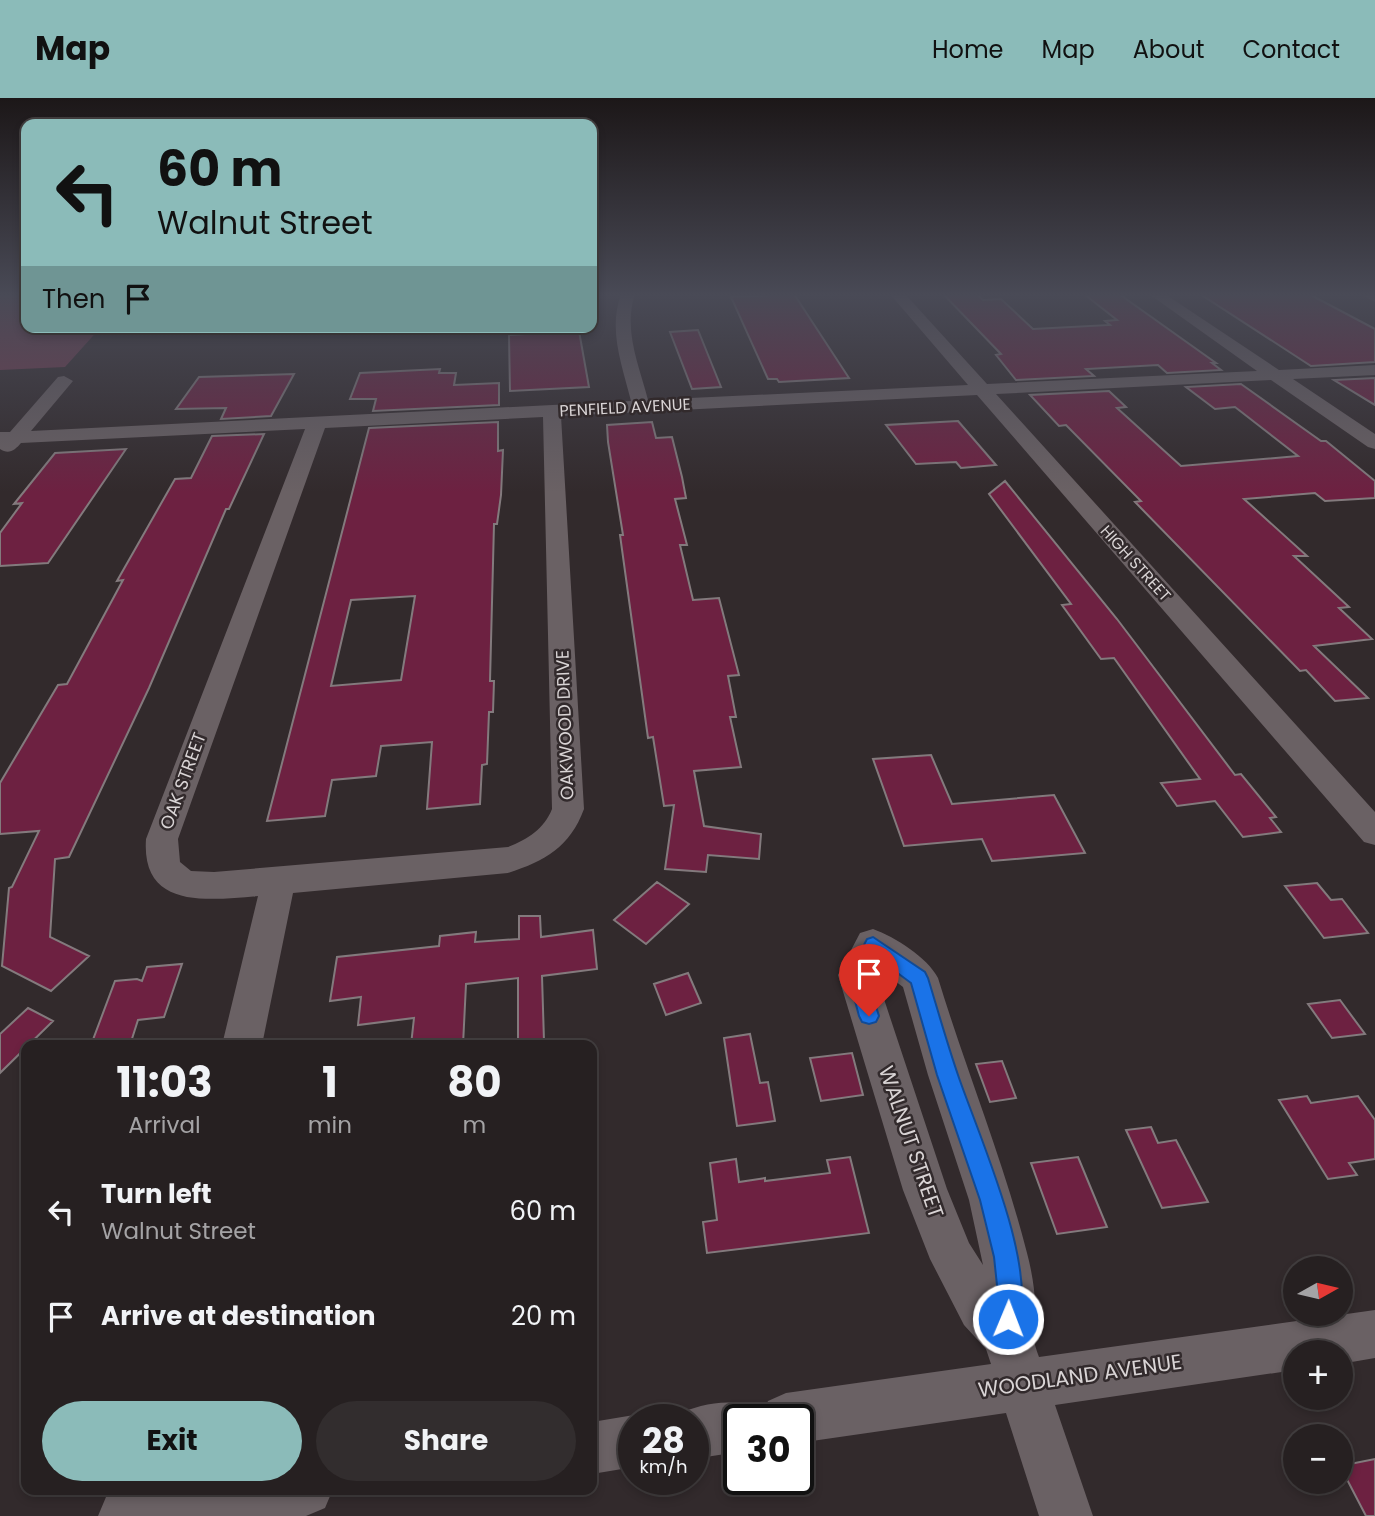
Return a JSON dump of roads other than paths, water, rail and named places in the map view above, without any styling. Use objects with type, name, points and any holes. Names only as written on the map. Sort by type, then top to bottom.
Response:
[{"type":"street","points":[[630,360],[641,407]]},
{"type":"street","name":"HIGH STREET","points":[[956,360],[1375,833]]},
{"type":"street","points":[[1253,360],[1375,443]]},
{"type":"street","name":"PENFIELD AVENUE","points":[[8,438],[1375,370]]},
{"type":"street","points":[[0,455],[8,438],[64,381]]},
{"type":"street","name":"OAKWOOD DRIVE","points":[[279,880],[508,860],[531,853],[550,841],[563,826],[568,809],[552,411]]},
{"type":"street","name":"OAK STREET","points":[[279,880],[202,886],[181,882],[166,872],[160,856],[162,839],[317,423]]},
{"type":"street","points":[[243,1040],[279,880]]},
{"type":"street","name":"WALNUT STREET","points":[[1006,1334],[1011,1304],[1005,1257],[991,1200],[947,1075],[919,978],[873,944],[857,975],[925,1190],[953,1259],[981,1308],[1006,1334],[1066,1516]]},
{"type":"street","name":"WOODLAND AVENUE","points":[[814,1415],[1375,1334]]},
{"type":"street","points":[[597,1447],[618,1444]]},
{"type":"street","points":[[134,1509],[254,1495]]}]
